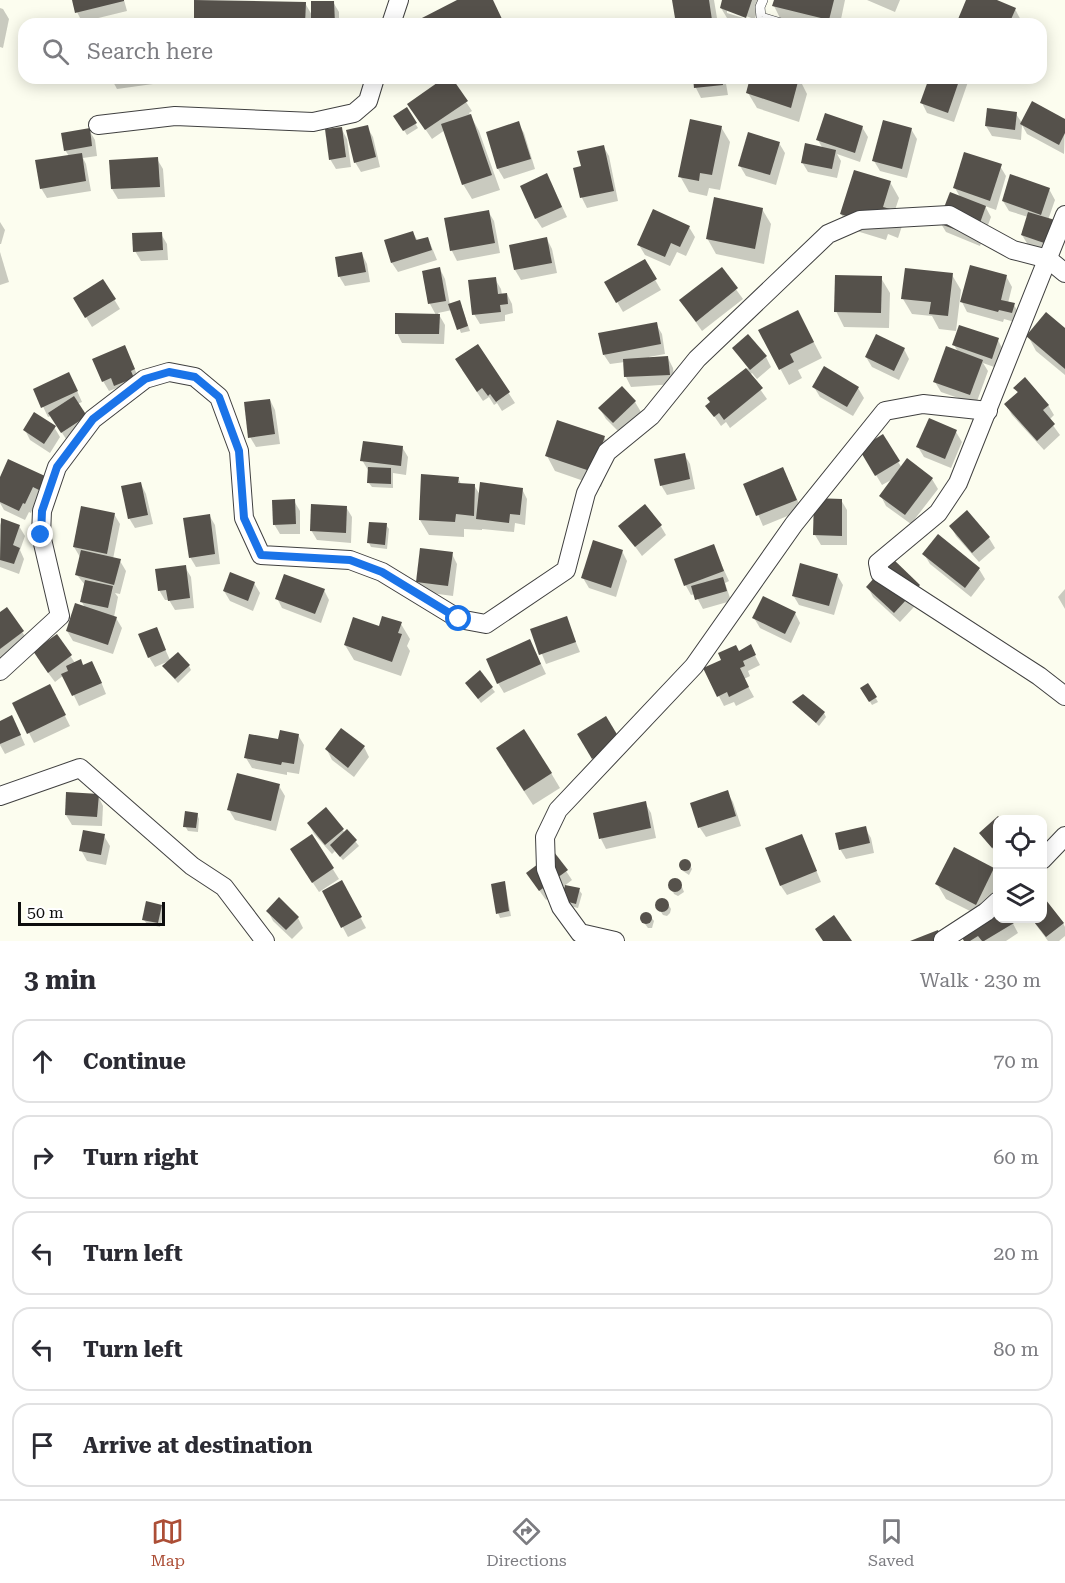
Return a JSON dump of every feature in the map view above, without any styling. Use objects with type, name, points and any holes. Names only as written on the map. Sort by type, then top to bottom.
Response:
[{"type":"street","points":[[393,18],[399,0]]},
{"type":"street","points":[[98,125],[176,116],[313,122],[354,113],[368,101],[373,84]]},
{"type":"street","points":[[0,671],[60,616],[41,535],[42,511],[57,467],[93,419],[145,379],[169,372],[195,377],[219,397],[239,451],[244,518],[261,555],[350,560],[382,572],[459,619],[486,624],[566,570],[586,493],[607,452],[651,416],[697,359],[828,234],[860,220],[949,215],[1013,250],[1048,259],[1065,273]]},
{"type":"street","points":[[1065,215],[958,483],[938,513],[878,563],[880,573],[1039,676],[1065,696]]},
{"type":"street","points":[[615,941],[580,933],[561,907],[546,869],[545,837],[558,810],[694,666],[794,524],[885,411],[923,404],[988,411]]},
{"type":"street","points":[[0,796],[80,768],[192,866],[225,887],[265,941]]},
{"type":"street","points":[[1047,855],[1065,836]]},
{"type":"street","points":[[944,940],[993,906]]},
{"type":"lane","points":[[761,18],[760,7],[763,0]]},
{"type":"building","points":[[72,0],[124,0],[124,1],[75,13]]},
{"type":"building","points":[[194,0],[306,2],[305,18],[194,18]]},
{"type":"building","points":[[457,0],[493,0],[502,18],[422,18]]},
{"type":"building","points":[[672,0],[709,0],[712,18],[675,18]]},
{"type":"building","points":[[722,0],[752,0],[746,18],[720,8]]},
{"type":"building","points":[[774,0],[834,0],[830,18],[772,6]]},
{"type":"building","points":[[966,0],[997,0],[1016,8],[1012,18],[958,18]]},
{"type":"building","points":[[311,1],[334,1],[335,18],[311,18]]},
{"type":"building","points":[[435,84],[456,84],[468,101],[425,130],[407,104]]},
{"type":"building","points":[[694,84],[723,85],[694,88]]},
{"type":"building","points":[[748,84],[797,84],[791,108],[746,93]]},
{"type":"building","points":[[927,84],[958,84],[948,113],[920,103]]},
{"type":"building","points":[[1032,101],[1065,119],[1065,133],[1059,145],[1020,124]]},
{"type":"building","points":[[407,107],[417,123],[403,131],[393,116]]},
{"type":"building","points":[[987,108],[1017,112],[1015,130],[985,126]]},
{"type":"building","points":[[825,113],[863,126],[855,153],[816,140]]},
{"type":"building","points":[[471,114],[492,175],[462,185],[441,124]]},
{"type":"building","points":[[690,119],[722,126],[712,175],[700,173],[699,181],[678,177]]},
{"type":"building","points":[[883,120],[912,128],[902,169],[872,161]]},
{"type":"building","points":[[519,121],[531,159],[497,169],[486,132]]},
{"type":"building","points":[[368,125],[376,157],[354,163],[346,130]]},
{"type":"building","points":[[342,127],[346,157],[329,160],[325,129]]},
{"type":"building","points":[[90,128],[92,146],[64,151],[61,133]]},
{"type":"building","points":[[748,132],[780,142],[770,175],[738,166]]},
{"type":"building","points":[[805,143],[836,150],[832,169],[801,163]]},
{"type":"building","points":[[604,145],[614,191],[580,198],[573,168],[581,166],[577,151]]},
{"type":"building","points":[[964,152],[1002,164],[990,201],[953,188]]},
{"type":"building","points":[[82,153],[86,181],[40,189],[35,160]]},
{"type":"building","points":[[158,157],[160,187],[111,189],[109,160]]},
{"type":"building","points":[[854,170],[891,181],[883,207],[894,210],[878,226],[840,214]]},
{"type":"building","points":[[547,173],[562,207],[535,219],[520,186]]},
{"type":"building","points":[[1010,174],[1050,188],[1041,215],[1002,201]]},
{"type":"building","points":[[950,192],[986,206],[975,237],[938,223]]},
{"type":"building","points":[[714,197],[763,208],[755,249],[706,239]]},
{"type":"building","points":[[653,209],[690,226],[680,247],[671,243],[665,257],[637,245]]},
{"type":"building","points":[[489,210],[495,243],[450,251],[444,218]]},
{"type":"building","points":[[1028,212],[1055,220],[1047,244],[1021,235]]},
{"type":"building","points":[[413,231],[416,240],[428,237],[432,250],[391,263],[384,240]]},
{"type":"building","points":[[162,232],[163,250],[133,252],[132,233]]},
{"type":"building","points":[[547,237],[552,263],[514,270],[509,245]]},
{"type":"building","points":[[362,252],[366,272],[338,277],[335,257]]},
{"type":"building","points":[[645,259],[657,279],[616,303],[604,282]]},
{"type":"building","points":[[970,265],[1007,275],[1001,300],[1015,303],[1012,313],[999,310],[998,312],[960,302]]},
{"type":"building","points":[[440,267],[446,301],[428,304],[422,271]]},
{"type":"building","points":[[722,267],[738,288],[696,322],[679,300]]},
{"type":"building","points":[[905,268],[953,273],[948,316],[929,314],[931,302],[901,299]]},
{"type":"building","points":[[835,275],[882,276],[881,313],[834,312]]},
{"type":"building","points":[[496,277],[498,294],[507,293],[508,304],[500,305],[501,312],[472,315],[468,280]]},
{"type":"building","points":[[103,279],[116,299],[85,318],[73,298]]},
{"type":"building","points":[[460,300],[468,326],[457,330],[448,304]]},
{"type":"building","points":[[798,310],[814,342],[790,354],[794,362],[779,370],[758,330]]},
{"type":"building","points":[[1046,312],[1065,328],[1065,369],[1026,336]]},
{"type":"building","points":[[395,313],[440,314],[439,334],[395,334]]},
{"type":"building","points":[[657,322],[661,344],[603,355],[598,333]]},
{"type":"building","points":[[959,325],[999,338],[992,359],[952,345]]},
{"type":"building","points":[[748,334],[767,356],[750,370],[732,348]]},
{"type":"building","points":[[876,334],[905,348],[894,371],[865,357]]},
{"type":"building","points":[[478,344],[510,392],[496,402],[482,388],[477,392],[455,359]]},
{"type":"building","points":[[125,345],[135,369],[131,371],[134,378],[114,386],[111,378],[102,382],[92,359]]},
{"type":"building","points":[[946,346],[983,360],[970,395],[933,382]]},
{"type":"building","points":[[668,356],[670,375],[624,377],[623,359]]},
{"type":"building","points":[[824,366],[859,387],[847,407],[812,387]]},
{"type":"building","points":[[746,368],[763,388],[724,420],[719,413],[714,417],[705,406],[710,402],[707,398]]},
{"type":"building","points":[[69,372],[78,391],[41,408],[33,389]]},
{"type":"building","points":[[1025,377],[1049,405],[1043,410],[1055,424],[1037,441],[1004,404],[1018,392],[1013,388]]},
{"type":"building","points":[[622,386],[636,401],[613,423],[598,408]]},
{"type":"building","points":[[74,396],[87,416],[61,433],[48,413]]},
{"type":"building","points":[[270,399],[275,434],[248,438],[244,402]]},
{"type":"building","points":[[34,412],[56,426],[44,444],[23,430]]},
{"type":"building","points":[[929,418],[957,430],[945,459],[916,447]]},
{"type":"building","points":[[557,420],[605,436],[593,472],[545,456]]},
{"type":"building","points":[[883,434],[900,461],[875,476],[859,449]]},
{"type":"building","points":[[363,441],[403,446],[401,466],[360,461]]},
{"type":"building","points":[[685,453],[690,479],[660,486],[654,459]]},
{"type":"building","points":[[907,458],[933,478],[905,515],[879,496]]},
{"type":"building","points":[[8,459],[45,476],[39,490],[33,487],[19,511],[0,502],[0,477]]},
{"type":"building","points":[[368,467],[391,468],[391,484],[367,483]]},
{"type":"building","points":[[783,467],[797,500],[756,516],[743,484]]},
{"type":"building","points":[[421,474],[459,477],[458,483],[475,484],[474,516],[456,514],[455,522],[419,520]]},
{"type":"building","points":[[141,482],[148,515],[128,519],[121,486]]},
{"type":"building","points":[[480,482],[523,488],[520,515],[510,514],[509,523],[476,519]]},
{"type":"building","points":[[814,498],[842,499],[842,536],[813,535]]},
{"type":"building","points":[[295,499],[296,524],[273,525],[272,500]]},
{"type":"building","points":[[311,504],[347,506],[346,533],[310,531]]},
{"type":"building","points":[[645,504],[662,525],[635,547],[618,526]]},
{"type":"building","points":[[81,506],[115,513],[107,554],[73,547]]},
{"type":"building","points":[[967,510],[990,537],[972,553],[949,526]]},
{"type":"building","points":[[210,514],[215,554],[189,558],[183,518]]},
{"type":"building","points":[[1,518],[20,525],[13,545],[20,548],[14,564],[0,560]]},
{"type":"building","points":[[369,522],[387,523],[385,545],[367,543]]},
{"type":"building","points":[[938,534],[980,568],[965,588],[922,554]]},
{"type":"building","points":[[593,540],[623,550],[611,588],[581,578]]},
{"type":"building","points":[[714,544],[724,571],[684,586],[674,559]]},
{"type":"building","points":[[420,548],[453,552],[448,586],[416,582]]},
{"type":"building","points":[[81,550],[121,559],[114,585],[75,575]]},
{"type":"building","points":[[892,558],[920,585],[894,613],[866,587]]},
{"type":"building","points":[[800,563],[838,574],[829,606],[792,596]]},
{"type":"building","points":[[186,565],[190,598],[168,601],[166,590],[158,591],[155,569]]},
{"type":"building","points":[[230,572],[255,582],[248,601],[223,591]]},
{"type":"building","points":[[284,574],[325,589],[315,614],[275,599]]},
{"type":"building","points":[[723,577],[727,591],[695,600],[691,586]]},
{"type":"building","points":[[85,580],[113,586],[108,608],[80,602]]},
{"type":"building","points":[[763,596],[796,612],[785,634],[752,618]]},
{"type":"building","points":[[75,603],[117,617],[108,645],[66,631]]},
{"type":"building","points":[[7,607],[24,631],[0,649],[0,612]]},
{"type":"building","points":[[382,616],[402,622],[398,633],[402,634],[392,662],[344,645],[353,617],[379,626]]},
{"type":"building","points":[[567,616],[576,642],[539,655],[530,629]]},
{"type":"building","points":[[157,627],[166,650],[148,658],[138,634]]},
{"type":"building","points":[[57,634],[72,655],[48,673],[33,651]]},
{"type":"building","points":[[530,639],[541,664],[497,684],[486,659]]},
{"type":"building","points":[[751,644],[756,655],[743,661],[745,666],[740,668],[749,687],[729,697],[727,692],[717,697],[703,668],[721,660],[718,653],[736,645],[739,651]]},
{"type":"building","points":[[178,652],[190,665],[175,679],[162,666]]},
{"type":"building","points":[[81,659],[83,665],[92,661],[102,683],[72,696],[61,674],[68,671],[66,666]]},
{"type":"building","points":[[480,670],[493,687],[478,699],[465,683]]},
{"type":"building","points":[[868,683],[877,697],[869,702],[860,688]]},
{"type":"building","points":[[50,684],[66,715],[27,734],[12,703]]},
{"type":"building","points":[[803,694],[825,712],[816,723],[792,702]]},
{"type":"building","points":[[12,715],[21,735],[0,744],[0,721]]},
{"type":"building","points":[[606,716],[621,741],[592,759],[577,734]]},
{"type":"building","points":[[341,728],[365,746],[348,768],[325,749]]},
{"type":"building","points":[[524,729],[552,773],[524,791],[496,748]]},
{"type":"building","points":[[280,730],[299,734],[294,764],[282,762],[281,765],[244,758],[249,734],[278,739]]},
{"type":"building","points":[[237,773],[280,784],[271,821],[227,810]]},
{"type":"building","points":[[728,790],[736,816],[698,828],[690,803]]},
{"type":"building","points":[[66,792],[99,794],[97,817],[65,815]]},
{"type":"building","points":[[646,801],[651,828],[599,839],[593,813]]},
{"type":"building","points":[[326,807],[344,829],[325,845],[307,823]]},
{"type":"building","points":[[185,811],[198,813],[196,828],[183,827]]},
{"type":"building","points":[[993,820],[993,847],[992,848],[979,833]]},
{"type":"building","points":[[866,826],[870,843],[839,850],[835,833]]},
{"type":"building","points":[[347,829],[357,840],[340,857],[330,845]]},
{"type":"building","points":[[83,830],[105,834],[101,855],[79,851]]},
{"type":"building","points":[[312,834],[334,868],[312,883],[290,849]]},
{"type":"building","points":[[802,834],[817,871],[780,886],[765,848]]},
{"type":"building","points":[[954,847],[993,867],[976,905],[935,884]]},
{"type":"building","points":[[554,852],[568,870],[539,891],[526,873]]},
{"type":"building","points":[[687,859],[691,865],[687,871],[683,871],[679,863]]},
{"type":"building","points":[[675,878],[680,880],[682,885],[680,890],[675,892],[670,890],[668,885],[670,880]]},
{"type":"building","points":[[342,880],[362,917],[341,928],[322,891]]},
{"type":"building","points":[[505,881],[509,911],[496,914],[491,884]]},
{"type":"building","points":[[565,885],[580,888],[576,904],[561,900]]},
{"type":"building","points":[[279,897],[299,917],[286,930],[266,911]]},
{"type":"building","points":[[659,898],[665,898],[669,905],[665,912],[659,912],[655,908],[655,902]]},
{"type":"building","points":[[146,901],[162,905],[158,923],[142,920]]},
{"type":"building","points":[[993,901],[993,923],[1014,923],[984,941],[978,936],[970,941],[964,941],[956,928]]},
{"type":"building","points":[[1047,901],[1064,923],[1046,937],[1035,923],[1047,923]]},
{"type":"building","points":[[648,912],[651,913],[651,923],[644,924],[641,923],[640,916],[641,913]]},
{"type":"building","points":[[834,915],[852,941],[823,941],[815,929]]},
{"type":"building","points":[[938,930],[942,941],[910,941]]},
{"type":"route","points":[[41,535],[42,511],[57,467],[93,419],[145,379],[169,372],[195,377],[219,397],[239,451],[244,518],[261,555],[350,560],[382,572],[459,619]]}]
